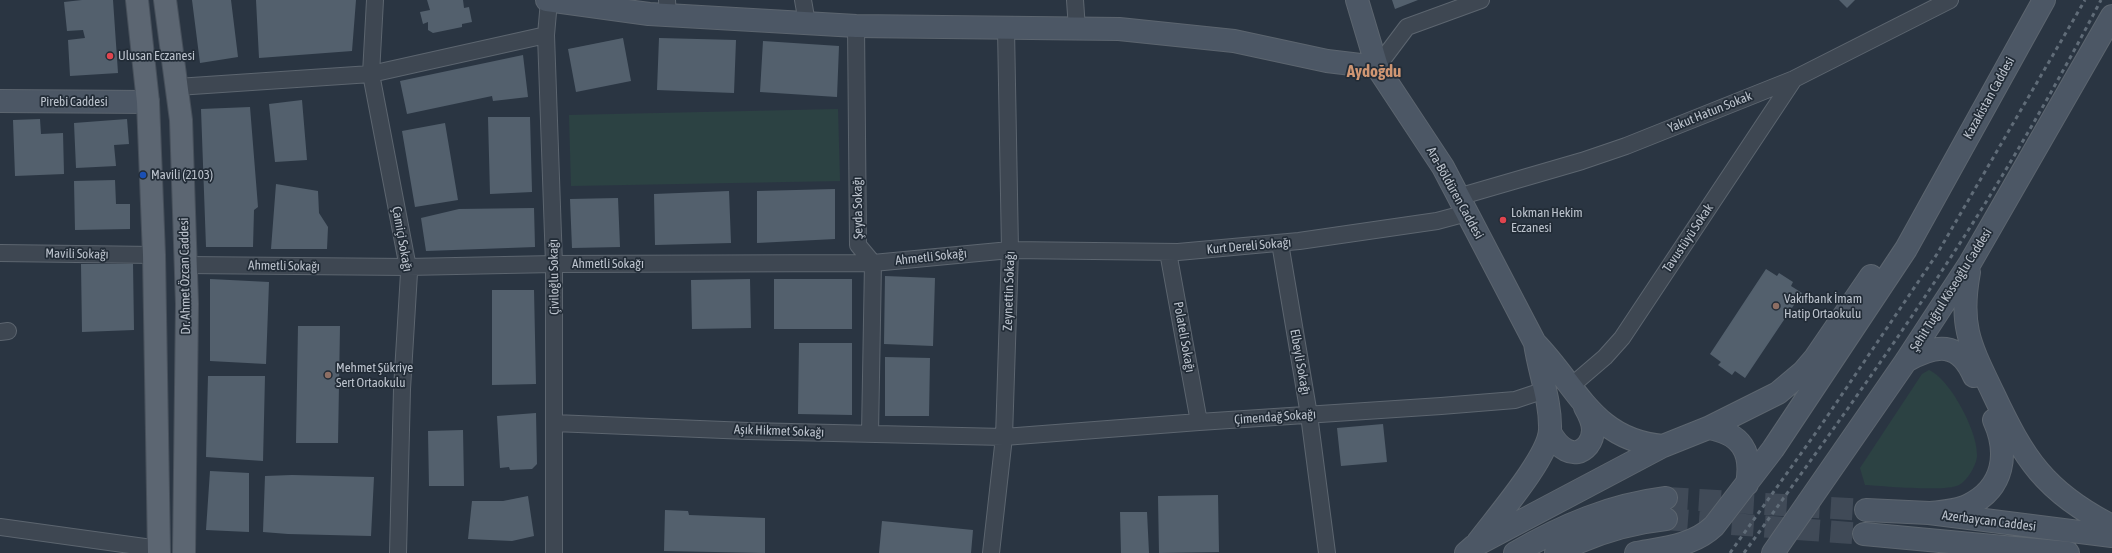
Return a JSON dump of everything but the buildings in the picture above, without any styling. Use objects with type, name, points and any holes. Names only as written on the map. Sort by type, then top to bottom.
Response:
[{"type":"main road","points":[[137,0],[148,102],[154,255],[159,551]]},
{"type":"main road","name":"Dr. Ahmet Özcan Caddesi","points":[[165,0],[181,120],[186,265],[187,304],[184,553]]},
{"type":"main road","points":[[548,0],[668,8],[807,23],[856,26],[1006,29],[1119,29],[1234,41],[1327,61],[1377,67]]},
{"type":"main road","name":"Ara-Böldüren Caddesi","points":[[1357,0],[1377,67],[1443,167],[1535,343],[1552,362],[1585,407],[1627,438],[1637,443],[1664,446]]},
{"type":"main road","name":"Kazakistan Caddesi","points":[[1934,197],[2044,0]]},
{"type":"main road","name":"Şehit Tuğrul Köseoğlu Caddesi","points":[[1773,553],[1906,361],[1970,263],[2112,16]]},
{"type":"main road","name":"Pirebi Caddesi","points":[[0,101],[148,102]]},
{"type":"main road","points":[[1470,550],[1664,446],[1708,428],[1765,401],[1787,386],[1803,372],[1882,261],[1934,197]]},
{"type":"main road","points":[[1636,553],[1686,543],[1702,536],[1714,526],[1773,450],[1892,272],[1934,197]]},
{"type":"main road","points":[[1970,263],[1964,301],[1967,334],[1973,352],[2014,437],[2035,469],[2057,490],[2087,512],[2112,526]]},
{"type":"main road","name":"Ara-Böldüren Caddesi","points":[[1470,550],[1535,465],[1546,444],[1550,432],[1535,343]]},
{"type":"main road","points":[[1906,361],[1918,354],[1938,348],[1951,349],[1962,355],[1970,366],[1999,431],[2003,448],[2003,459],[1997,478],[1992,486],[1978,500],[1958,509],[1929,513]]},
{"type":"main road","points":[[1550,432],[1557,444],[1566,451],[1571,452],[1582,450],[1590,442],[1593,430],[1585,407]]},
{"type":"main road","points":[[1708,428],[1733,436],[1745,449],[1750,466],[1747,484]]},
{"type":"main road","points":[[1515,553],[1559,529],[1606,510],[1624,505],[1666,498]]},
{"type":"main road","name":"Azerbaycan Caddesi","points":[[1866,510],[1929,513],[2112,536]]},
{"type":"main road","points":[[1556,553],[1610,531],[1649,521],[1666,519]]},
{"type":"main road","name":"Azerbaycan Caddesi","points":[[1864,534],[2068,553]]},
{"type":"street","name":"Çamiçi Sokağı","points":[[375,0],[371,74],[408,267],[398,553]]},
{"type":"street","name":"Çiviloğlu Sokağı","points":[[548,0],[546,35],[554,264],[554,553]]},
{"type":"street","points":[[803,0],[807,23]]},
{"type":"street","points":[[1075,0],[1077,29]]},
{"type":"street","points":[[1377,67],[1407,27],[1481,0]]},
{"type":"street","name":"Yakut Hatun Sokak","points":[[1463,205],[1626,146],[1794,79],[1950,0]]},
{"type":"street","name":"Şeyda Sokağı","points":[[856,26],[858,245],[873,263]]},
{"type":"street","name":"Zeynettin Sokağı","points":[[990,553],[1004,437],[1010,250],[1006,29]]},
{"type":"street","points":[[176,87],[371,74],[546,35]]},
{"type":"street","name":"Tavustüyü Sokak","points":[[1570,387],[1605,357],[1622,338],[1794,79]]},
{"type":"street","name":"Kurt Dereli Sokağı","points":[[1029,251],[1168,252],[1280,243],[1437,221],[1463,205]]},
{"type":"street","name":"Elbeyli Sokağı","points":[[1280,243],[1309,415],[1327,553]]},
{"type":"street","name":"Ahmetli Sokağı","points":[[186,265],[408,267],[554,264],[873,263],[1010,250],[1029,251]]},
{"type":"street","name":"Polateli Sokağı","points":[[1168,252],[1199,422]]},
{"type":"street","name":"Mavili Sokağı","points":[[0,253],[154,255]]},
{"type":"street","points":[[870,434],[873,263]]},
{"type":"street","name":"Çimendağ Sokağı","points":[[1004,437],[1515,400],[1544,390]]},
{"type":"street","name":"Aşık Hikmet Sokağı","points":[[554,423],[1004,437]]},
{"type":"street","points":[[0,527],[159,551]]},
{"type":"green space","points":[[838,109],[840,181],[571,186],[569,115]]},
{"type":"green space","points":[[1929,370],[1937,375],[1946,384],[1968,420],[1973,433],[1977,455],[1977,459],[1971,472],[1962,483],[1952,487],[1914,488],[1865,485],[1860,468],[1922,374]]},
{"type":"tunnel","points":[[1666,498],[1866,510]]},
{"type":"tunnel","points":[[1666,519],[1864,534]]},
{"type":"railway","points":[[1730,553],[1822,424],[1937,254],[2085,0]]},
{"type":"railway","points":[[1744,553],[1873,373],[1968,231],[2027,133],[2101,0]]},
{"type":"place","name":"Ulusan Eczanesi","points":[[110,56]]},
{"type":"place","name":"Mavili (2103)","points":[[143,175]]},
{"type":"place","name":"Lokman Hekim Eczanesi","points":[[1503,220]]},
{"type":"place","name":"Vakıfbank İmam Hatip Ortaokulu","points":[[1776,306]]},
{"type":"place","name":"Mehmet Şükriye Sert Ortaokulu","points":[[328,375]]},
{"type":"district","name":"Aydoğdu","points":[[1374,72]]}]
